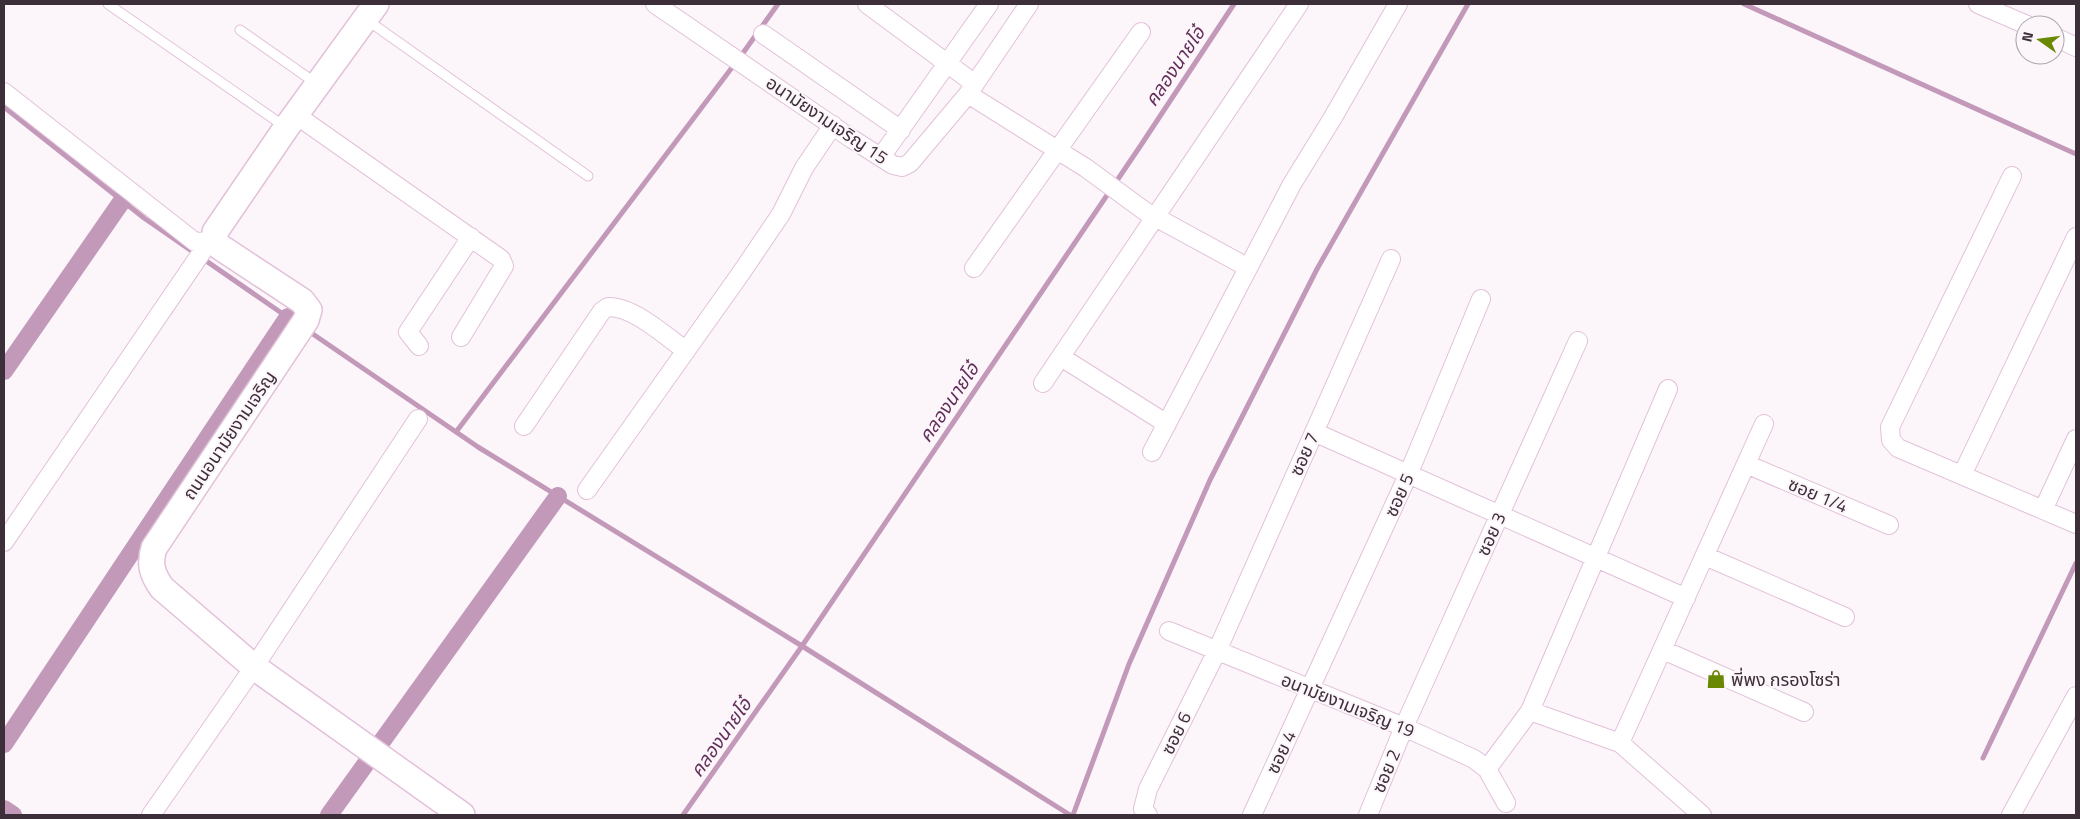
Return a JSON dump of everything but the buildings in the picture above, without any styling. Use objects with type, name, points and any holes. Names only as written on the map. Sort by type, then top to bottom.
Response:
[{"type":"street","name":"อนามัยงามเจริญ 15","points":[[655,4],[832,126],[893,165],[902,167],[910,163],[971,89],[1029,4]]},
{"type":"street","points":[[867,4],[947,62],[971,89],[1057,150],[1155,217],[1247,267]]},
{"type":"street","points":[[880,157],[989,4]]},
{"type":"street","points":[[1043,383],[1300,4]]},
{"type":"street","points":[[1152,452],[1292,184],[1398,4]]},
{"type":"street","points":[[1978,4],[2015,20]]},
{"type":"street","points":[[4,542],[204,249],[215,241],[216,232],[371,8]]},
{"type":"street","points":[[974,268],[1141,32]]},
{"type":"street","points":[[763,34],[901,130]]},
{"type":"street","points":[[4,92],[195,242],[215,241]]},
{"type":"street","points":[[291,121],[493,251],[502,259],[504,266],[461,337]]},
{"type":"street","points":[[587,490],[781,214],[804,168],[832,126]]},
{"type":"street","points":[[2012,176],[1890,427],[1890,440],[1898,448],[2076,524]]},
{"type":"street","points":[[419,346],[408,332],[410,325],[426,306],[471,237]]},
{"type":"street","points":[[1962,475],[2076,237]]},
{"type":"street","name":"ถนนอนามัยงามเจริญ","points":[[215,241],[220,247],[302,301],[309,310],[306,320],[154,548],[150,562],[154,577],[162,588],[254,667],[455,814]]},
{"type":"street","name":"ซอย 7","points":[[1217,651],[1391,258]]},
{"type":"street","name":"ซอย 5","points":[[1310,689],[1408,475],[1481,299]]},
{"type":"street","points":[[524,426],[602,311],[608,307],[622,309],[654,326],[686,351]]},
{"type":"street","name":"ซอย 3","points":[[1404,728],[1578,341]]},
{"type":"street","points":[[1061,357],[1167,424]]},
{"type":"street","points":[[1487,769],[1530,711],[1668,389]]},
{"type":"street","points":[[151,815],[254,667],[418,419]]},
{"type":"street","points":[[1620,743],[1764,424]]},
{"type":"street","points":[[1314,432],[1686,598]]},
{"type":"street","points":[[2043,510],[2076,439]]},
{"type":"street","name":"ซอย 1/4","points":[[1746,464],[1889,525]]},
{"type":"street","points":[[1705,556],[1845,616]]},
{"type":"street","name":"อนามัยงามเจริญ 19","points":[[1169,631],[1462,753],[1487,769],[1506,803]]},
{"type":"street","points":[[1663,650],[1804,712]]},
{"type":"street","name":"ซอย 6","points":[[1148,815],[1143,809],[1148,789],[1217,651]]},
{"type":"street","name":"ซอย 4","points":[[1252,815],[1310,689]]},
{"type":"street","points":[[2011,815],[2076,696]]},
{"type":"street","points":[[1530,711],[1620,743],[1702,815]]},
{"type":"street","name":"ซอย 2","points":[[1368,815],[1404,728]]},
{"type":"lane","points":[[108,4],[291,121]]},
{"type":"lane","points":[[371,8],[588,176]]},
{"type":"lane","points":[[240,30],[317,84]]},
{"type":"waterway","points":[[456,432],[778,4]]},
{"type":"waterway","name":"คลองนายโอ๋","points":[[683,815],[802,646],[1141,145],[1234,4]]},
{"type":"waterway","points":[[1073,815],[1129,664],[1210,480],[1317,269],[1468,4]]},
{"type":"waterway","points":[[1744,4],[2076,154]]},
{"type":"waterway","points":[[4,107],[144,218],[296,323]]},
{"type":"waterway","points":[[4,371],[122,201]]},
{"type":"waterway","points":[[4,744],[288,317]]},
{"type":"waterway","points":[[307,330],[478,447],[802,646],[1070,815]]},
{"type":"waterway","points":[[329,815],[558,496]]},
{"type":"waterway","points":[[1983,758],[2076,563]]},
{"type":"waterway","points":[[4,809],[13,815]]},
{"type":"place","name":"พี่พง กรองโซร่า","points":[[1716,679]]}]
